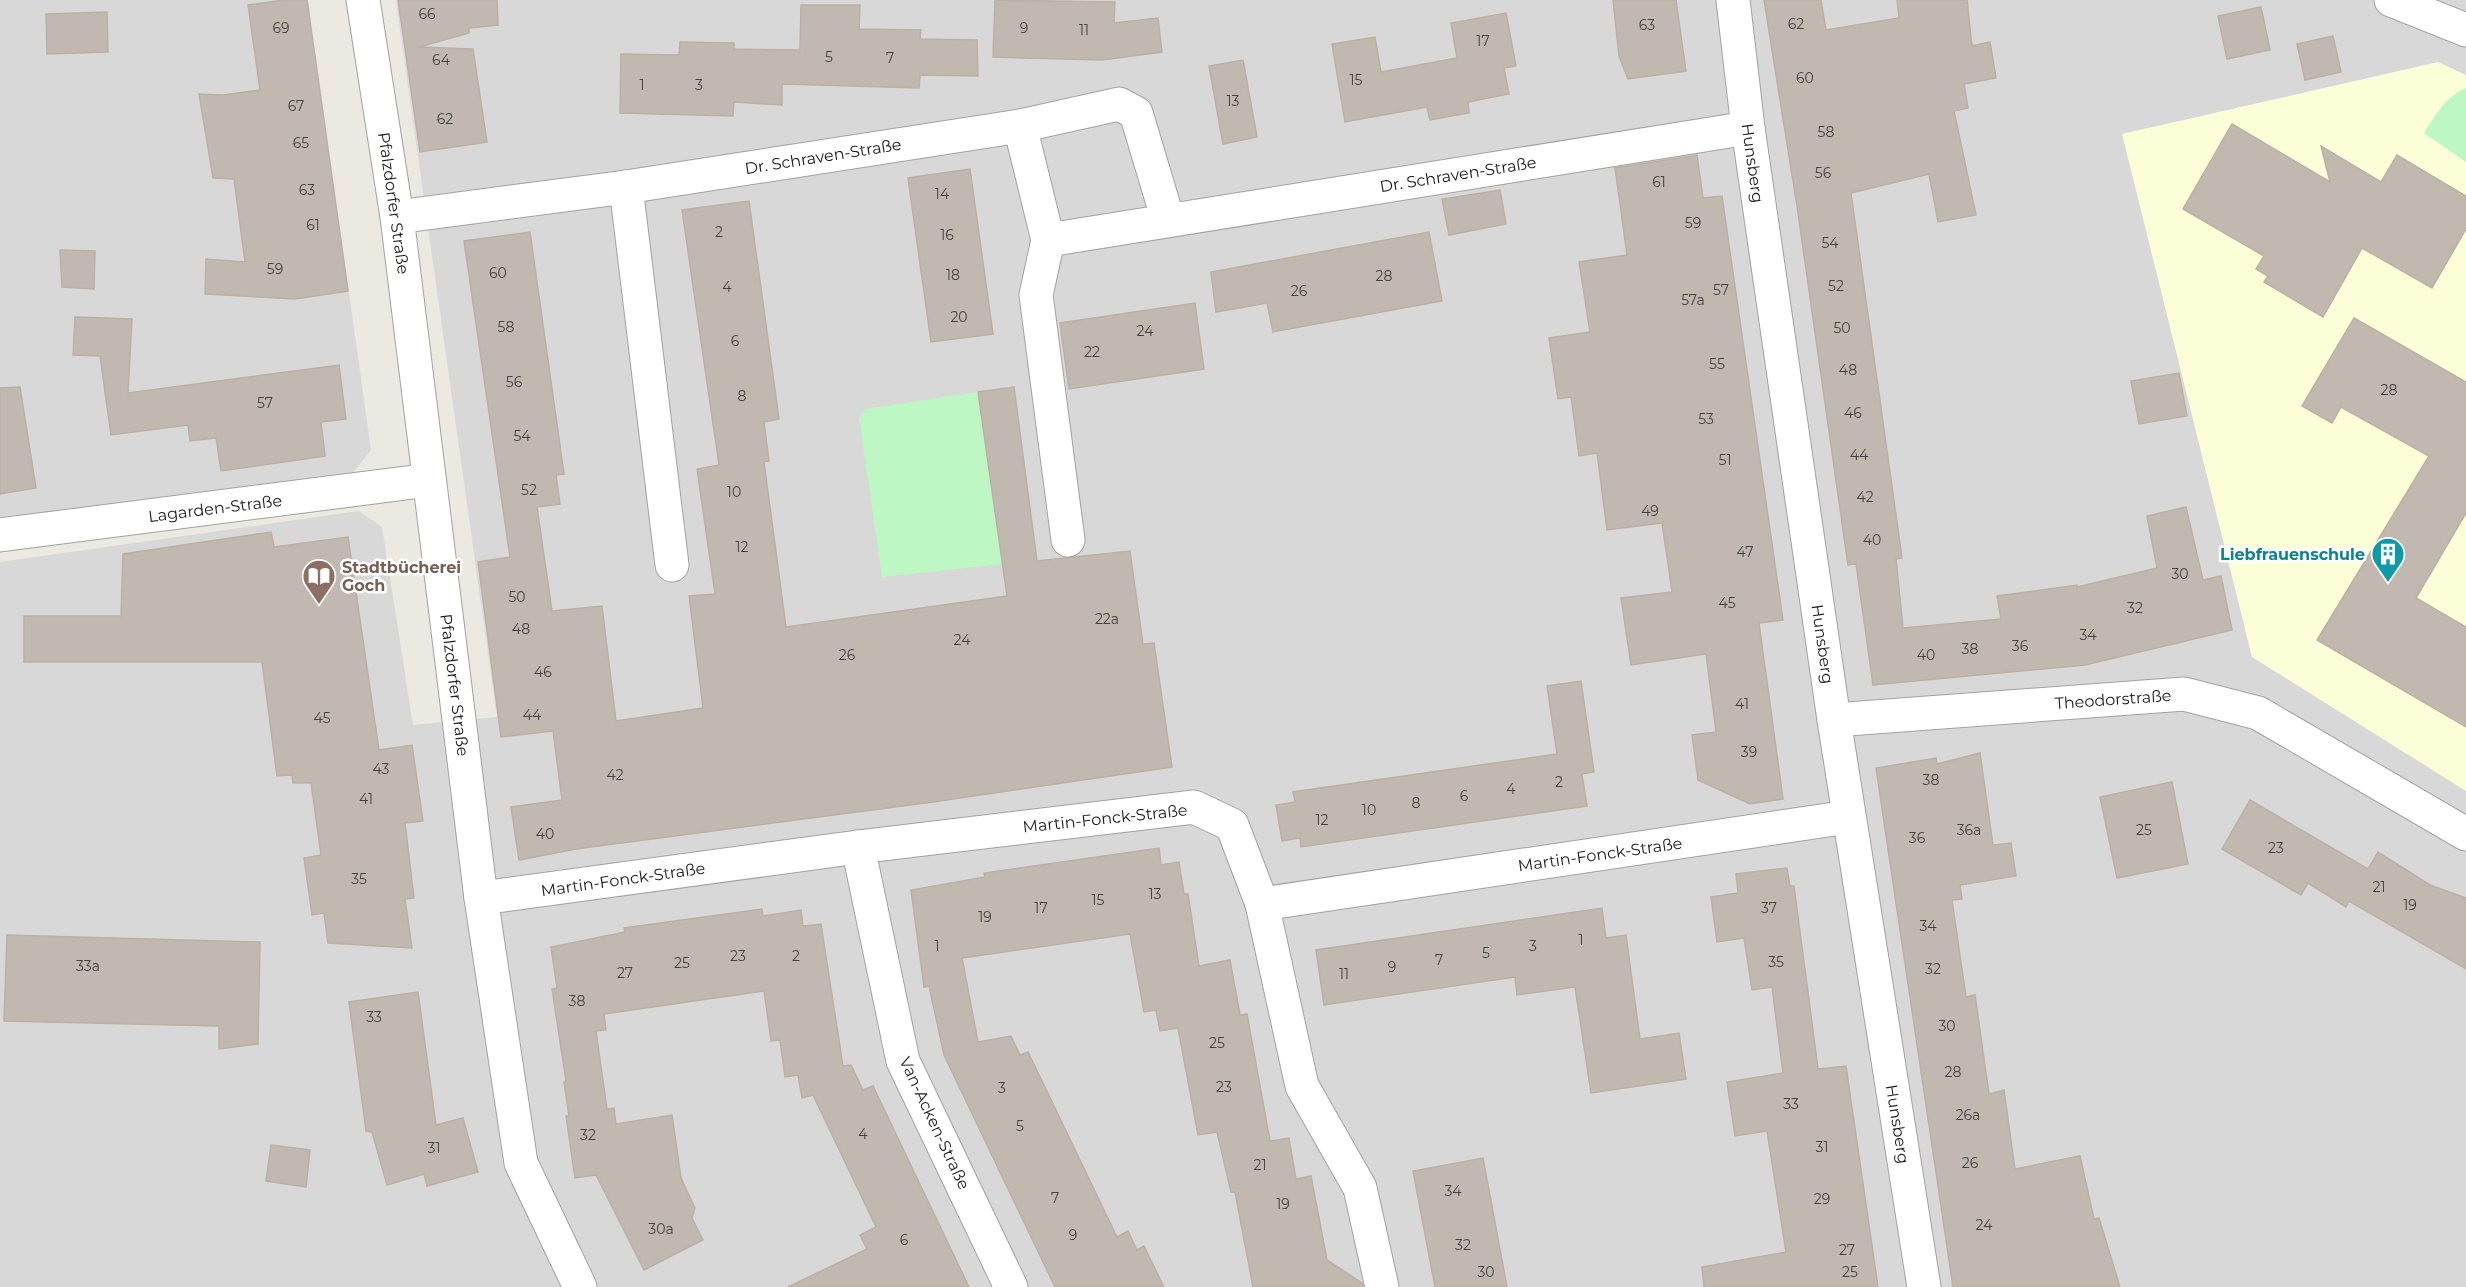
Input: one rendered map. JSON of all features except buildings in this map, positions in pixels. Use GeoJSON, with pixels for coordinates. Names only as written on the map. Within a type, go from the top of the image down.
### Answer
{"type":"FeatureCollection","features":[{"type":"Feature","properties":{"kind":"street","name":"Pfalzdorfer Straße"},"geometry":{"type":"LineString","coordinates":[[363,0],[397,217],[481,898],[521,1163],[580,1287]]}},
{"type":"Feature","properties":{"kind":"street","name":"Hunsberg"},"geometry":{"type":"LineString","coordinates":[[1733,0],[1748,128],[1848,817],[1924,1287]]}},
{"type":"Feature","properties":{"kind":"street"},"geometry":{"type":"LineString","coordinates":[[2391,0],[2466,30]]}},
{"type":"Feature","properties":{"kind":"street","name":"Dr. Schraven-Straße"},"geometry":{"type":"LineString","coordinates":[[397,217],[626,187],[1020,126],[1119,104],[1136,113],[1168,220]]}},
{"type":"Feature","properties":{"kind":"street"},"geometry":{"type":"LineString","coordinates":[[1020,126],[1048,240],[1036,295],[1068,540]]}},
{"type":"Feature","properties":{"kind":"street","name":"Dr. Schraven-Straße"},"geometry":{"type":"LineString","coordinates":[[1048,240],[1748,128]]}},
{"type":"Feature","properties":{"kind":"street"},"geometry":{"type":"LineString","coordinates":[[626,187],[672,565]]}},
{"type":"Feature","properties":{"kind":"street","name":"Lagarden-Straße"},"geometry":{"type":"LineString","coordinates":[[0,535],[429,480]]}},
{"type":"Feature","properties":{"kind":"street","name":"Theodorstraße"},"geometry":{"type":"LineString","coordinates":[[1834,720],[2184,694],[2258,713],[2466,834]]}},
{"type":"Feature","properties":{"kind":"street","name":"Martin-Fonck-Straße"},"geometry":{"type":"LineString","coordinates":[[481,898],[858,846],[1194,807],[1232,825],[1262,904],[1848,817]]}},
{"type":"Feature","properties":{"kind":"street","name":"Van-Acken-Straße"},"geometry":{"type":"LineString","coordinates":[[858,846],[903,1061],[1011,1287]]}},
{"type":"Feature","properties":{"kind":"street"},"geometry":{"type":"LineString","coordinates":[[1262,904],[1302,1086],[1360,1188],[1382,1287]]}},
{"type":"Feature","properties":{"kind":"shaded area"},"geometry":{"type":"Polygon","coordinates":[[[0,0],[308,0],[371,450],[353,473],[0,524],[0,0]]]}},
{"type":"Feature","properties":{"kind":"shaded area"},"geometry":{"type":"Polygon","coordinates":[[[396,0],[2466,0],[2466,1287],[0,1287],[0,562],[359,511],[382,527],[413,725],[497,717],[396,0]]]}},
{"type":"Feature","properties":{"kind":"shaded area"},"geometry":{"type":"Polygon","coordinates":[[[2438,62],[2466,75],[2466,791],[2252,657],[2122,134],[2438,62]]]}},
{"type":"Feature","properties":{"kind":"green space"},"geometry":{"type":"Polygon","coordinates":[[[2466,88],[2466,162],[2424,133],[2447,101],[2466,88]]]}},
{"type":"Feature","properties":{"kind":"green space"},"geometry":{"type":"Polygon","coordinates":[[[978,392],[1003,564],[882,577],[859,418],[865,409],[978,392]]]}},
{"type":"Feature","properties":{"kind":"place","name":"Liebfrauenschule"},"geometry":{"type":"Point","coordinates":[2388,583]}},
{"type":"Feature","properties":{"kind":"place","name":"Stadtbücherei Goch"},"geometry":{"type":"Point","coordinates":[319,605]}}]}
